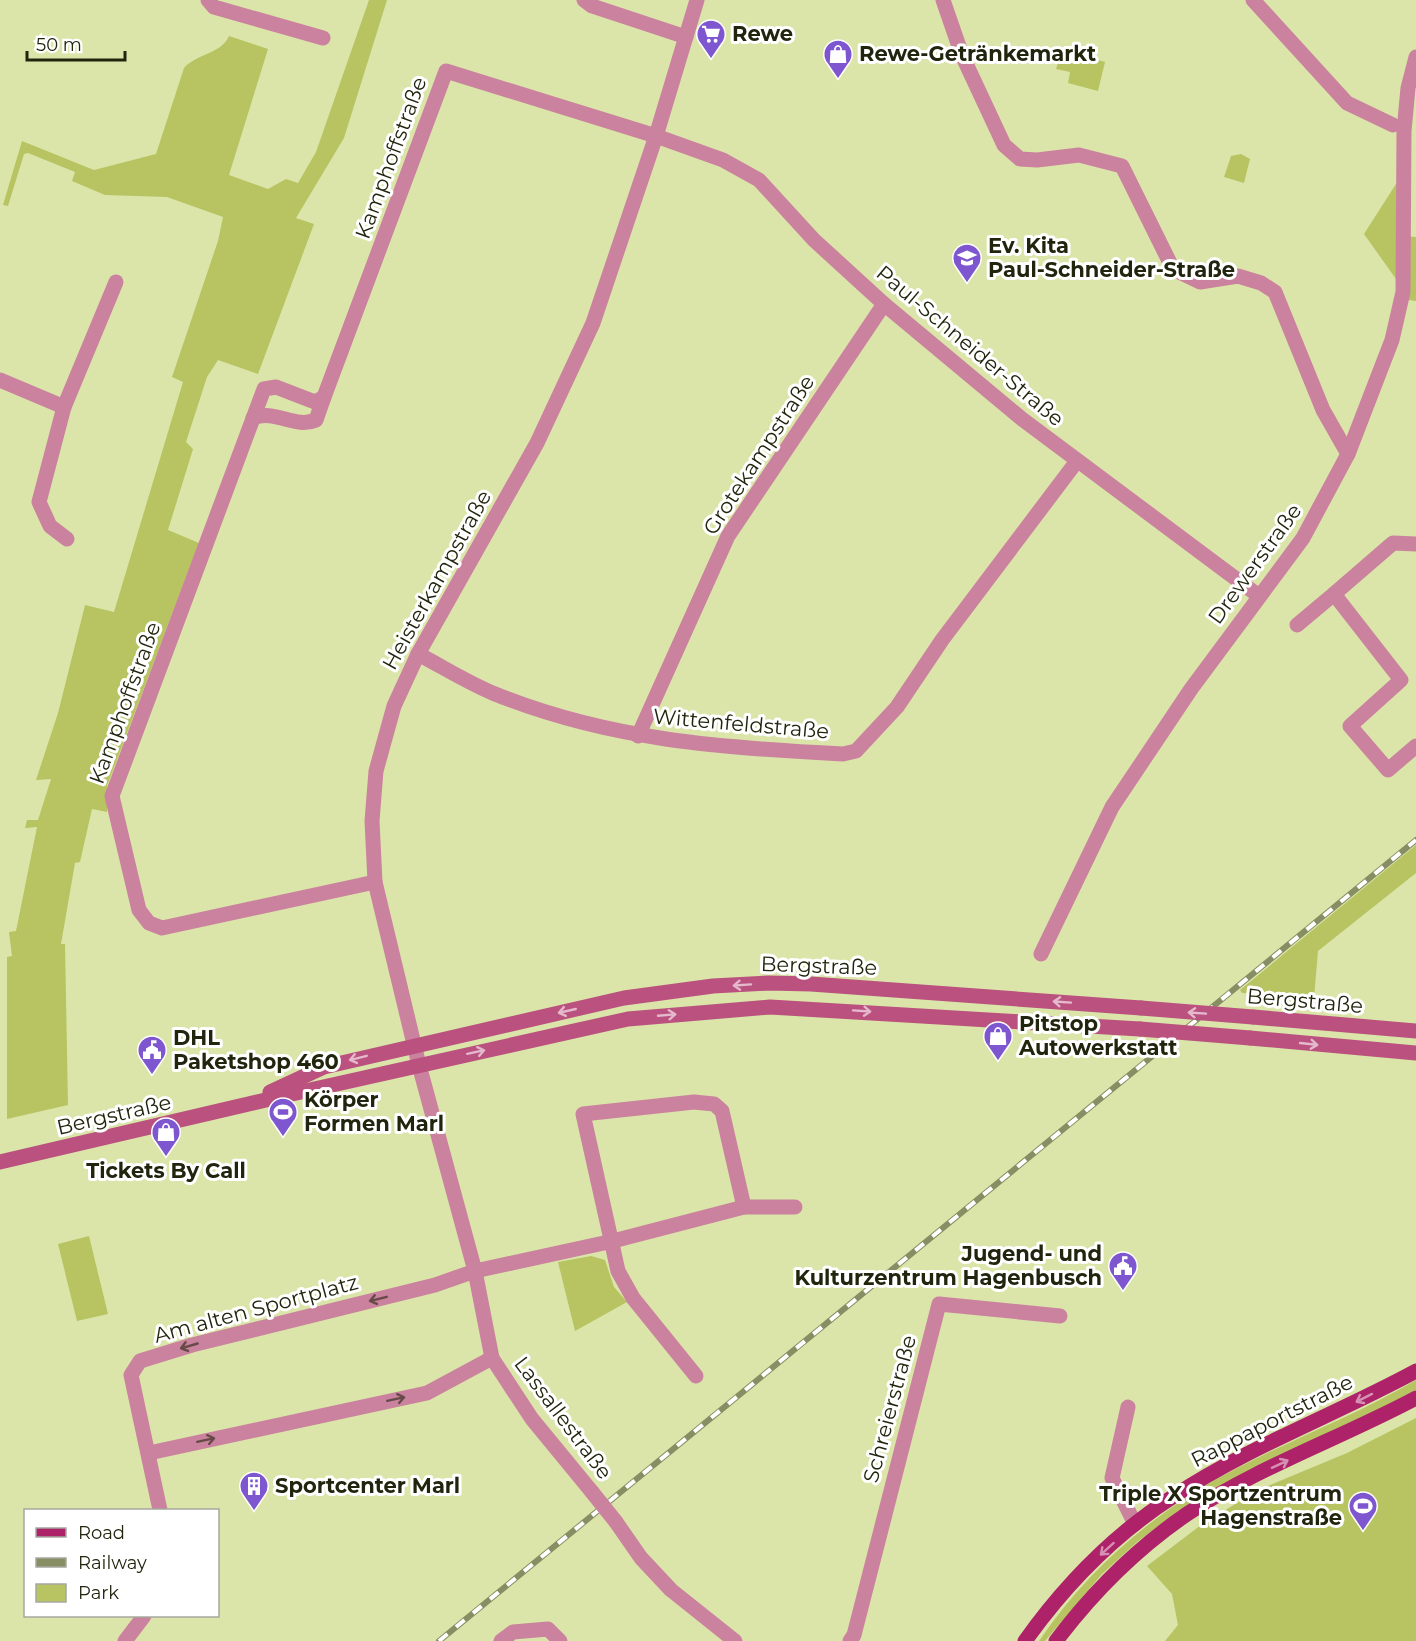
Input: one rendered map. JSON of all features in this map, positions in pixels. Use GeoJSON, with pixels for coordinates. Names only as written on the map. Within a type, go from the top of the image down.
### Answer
{"type":"FeatureCollection","features":[{"type":"Feature","properties":{"kind":"main road","name":"Bergstraße"},"geometry":{"type":"LineString","coordinates":[[237,1107],[324,1067],[415,1045],[624,998],[770,983],[1141,1008],[1416,1031]]}},
{"type":"Feature","properties":{"kind":"main road","name":"Bergstraße"},"geometry":{"type":"LineString","coordinates":[[0,1162],[628,1019],[770,1007],[1140,1029],[1416,1053]]}},
{"type":"Feature","properties":{"kind":"main road","name":"Rappaportstraße"},"geometry":{"type":"LineString","coordinates":[[1025,1641],[1061,1596],[1098,1557],[1135,1524],[1208,1475],[1416,1371]]}},
{"type":"Feature","properties":{"kind":"main road","name":"Rappaportstraße"},"geometry":{"type":"LineString","coordinates":[[1056,1641],[1079,1610],[1129,1558],[1188,1514],[1256,1476],[1416,1398]]}},
{"type":"Feature","properties":{"kind":"street"},"geometry":{"type":"LineString","coordinates":[[208,0],[214,7],[323,38]]}},
{"type":"Feature","properties":{"kind":"street"},"geometry":{"type":"LineString","coordinates":[[584,0],[592,6],[686,37]]}},
{"type":"Feature","properties":{"kind":"street","name":"Heisterkampstraße"},"geometry":{"type":"LineString","coordinates":[[419,1065],[375,882],[372,821],[376,771],[394,706],[418,654],[537,443],[593,323],[656,136],[697,0]]}},
{"type":"Feature","properties":{"kind":"street"},"geometry":{"type":"LineString","coordinates":[[943,0],[962,55],[1004,145],[1020,159],[1037,160],[1079,154],[1122,166],[1173,269],[1200,282],[1238,276],[1261,283],[1275,292],[1323,410],[1348,454]]}},
{"type":"Feature","properties":{"kind":"street"},"geometry":{"type":"LineString","coordinates":[[1253,0],[1347,103],[1393,125]]}},
{"type":"Feature","properties":{"kind":"street","name":"Drewerstraße"},"geometry":{"type":"LineString","coordinates":[[1041,954],[1112,807],[1191,689],[1304,538],[1348,454],[1408,303],[1404,131],[1408,88],[1416,57]]}},
{"type":"Feature","properties":{"kind":"street","name":"Kamphoffstraße"},"geometry":{"type":"LineString","coordinates":[[253,418],[269,414],[307,424],[316,420],[446,71],[656,136]]}},
{"type":"Feature","properties":{"kind":"street","name":"Paul-Schneider-Straße"},"geometry":{"type":"LineString","coordinates":[[656,136],[723,160],[759,180],[814,240],[884,303],[1077,461],[1259,596]]}},
{"type":"Feature","properties":{"kind":"street"},"geometry":{"type":"LineString","coordinates":[[67,539],[50,526],[39,502],[64,407],[116,282]]}},
{"type":"Feature","properties":{"kind":"street","name":"Grotekampstraße"},"geometry":{"type":"LineString","coordinates":[[638,736],[728,536],[884,303]]}},
{"type":"Feature","properties":{"kind":"street"},"geometry":{"type":"LineString","coordinates":[[0,380],[64,407]]}},
{"type":"Feature","properties":{"kind":"street","name":"Kamphoffstraße"},"geometry":{"type":"LineString","coordinates":[[324,397],[315,402],[276,387],[264,389],[112,796],[139,910],[149,923],[162,928],[375,882]]}},
{"type":"Feature","properties":{"kind":"street","name":"Wittenfeldstraße"},"geometry":{"type":"LineString","coordinates":[[418,654],[493,693],[573,721],[638,736],[740,749],[843,754],[856,751],[897,707],[942,640],[1077,461]]}},
{"type":"Feature","properties":{"kind":"street"},"geometry":{"type":"LineString","coordinates":[[1297,625],[1393,543],[1416,544]]}},
{"type":"Feature","properties":{"kind":"street"},"geometry":{"type":"LineString","coordinates":[[1334,594],[1401,680],[1350,726],[1388,770],[1416,746]]}},
{"type":"Feature","properties":{"kind":"street","name":"Lassallestraße"},"geometry":{"type":"LineString","coordinates":[[419,1065],[475,1272],[492,1358],[532,1419],[616,1522],[641,1558],[671,1590],[735,1641]]}},
{"type":"Feature","properties":{"kind":"street"},"geometry":{"type":"LineString","coordinates":[[696,1376],[633,1298],[618,1271],[613,1241],[582,1114],[694,1102],[714,1104],[722,1111],[744,1207]]}},
{"type":"Feature","properties":{"kind":"street","name":"Am alten Sportplatz"},"geometry":{"type":"LineString","coordinates":[[160,1509],[131,1375],[140,1361],[192,1345],[435,1285],[475,1272],[613,1241],[744,1207],[795,1207]]}},
{"type":"Feature","properties":{"kind":"street","name":"Schreierstraße"},"geometry":{"type":"LineString","coordinates":[[850,1641],[854,1635],[939,1304],[1060,1316]]}},
{"type":"Feature","properties":{"kind":"street"},"geometry":{"type":"LineString","coordinates":[[149,1453],[427,1393],[492,1358]]}},
{"type":"Feature","properties":{"kind":"street"},"geometry":{"type":"LineString","coordinates":[[1128,1407],[1112,1478],[1135,1524]]}},
{"type":"Feature","properties":{"kind":"street"},"geometry":{"type":"LineString","coordinates":[[125,1641],[143,1617]]}},
{"type":"Feature","properties":{"kind":"street"},"geometry":{"type":"LineString","coordinates":[[501,1641],[513,1632],[548,1629],[560,1641]]}},
{"type":"Feature","properties":{"kind":"green space"},"geometry":{"type":"Polygon","coordinates":[[[369,0],[387,0],[344,138],[296,218],[314,224],[258,374],[218,360],[207,377],[186,442],[193,449],[168,530],[199,543],[107,786],[107,812],[92,809],[80,862],[75,863],[61,944],[65,944],[68,1105],[7,1119],[7,957],[12,956],[9,932],[16,931],[37,827],[25,828],[27,820],[38,820],[51,779],[36,780],[58,713],[85,605],[114,612],[183,382],[172,377],[218,241],[223,217],[167,197],[105,195],[72,181],[75,172],[28,153],[24,154],[8,206],[3,205],[22,141],[94,170],[156,154],[184,68],[221,46],[229,36],[268,49],[229,175],[268,189],[286,179],[298,183],[316,152],[369,0]]]}},
{"type":"Feature","properties":{"kind":"green space"},"geometry":{"type":"Polygon","coordinates":[[[1062,50],[1105,62],[1098,91],[1068,83],[1070,72],[1056,69],[1062,50]]]}},
{"type":"Feature","properties":{"kind":"green space"},"geometry":{"type":"Polygon","coordinates":[[[1241,154],[1250,159],[1244,183],[1224,177],[1231,156],[1241,154]]]}},
{"type":"Feature","properties":{"kind":"green space"},"geometry":{"type":"Polygon","coordinates":[[[1403,173],[1403,236],[1416,237],[1416,301],[1401,299],[1401,286],[1364,234],[1403,173]]]}},
{"type":"Feature","properties":{"kind":"green space"},"geometry":{"type":"Polygon","coordinates":[[[1416,845],[1416,873],[1318,951],[1314,998],[1242,993],[1240,990],[1416,845]]]}},
{"type":"Feature","properties":{"kind":"green space"},"geometry":{"type":"Polygon","coordinates":[[[89,1236],[108,1314],[77,1321],[58,1244],[89,1236]]]}},
{"type":"Feature","properties":{"kind":"green space"},"geometry":{"type":"Polygon","coordinates":[[[591,1256],[605,1260],[614,1287],[627,1302],[575,1331],[558,1262],[591,1256]]]}},
{"type":"Feature","properties":{"kind":"green space"},"geometry":{"type":"Polygon","coordinates":[[[1416,1380],[1416,1390],[1178,1511],[1137,1542],[1102,1574],[1045,1641],[1039,1641],[1055,1618],[1111,1556],[1176,1504],[1226,1474],[1390,1395],[1416,1380]]]}},
{"type":"Feature","properties":{"kind":"green space"},"geometry":{"type":"Polygon","coordinates":[[[1416,1418],[1416,1641],[1165,1641],[1178,1625],[1172,1594],[1147,1566],[1201,1525],[1258,1490],[1347,1453],[1416,1418]]]}},
{"type":"Feature","properties":{"kind":"railway"},"geometry":{"type":"LineString","coordinates":[[439,1641],[1416,840]]}},
{"type":"Feature","properties":{"kind":"place","name":"Rewe"},"geometry":{"type":"Point","coordinates":[711,60]}},
{"type":"Feature","properties":{"kind":"place","name":"Rewe-Getränkemarkt"},"geometry":{"type":"Point","coordinates":[838,80]}},
{"type":"Feature","properties":{"kind":"place","name":"Ev. Kita Paul-Schneider-Straße"},"geometry":{"type":"Point","coordinates":[967,284]}},
{"type":"Feature","properties":{"kind":"place","name":"Pitstop Autowerkstatt"},"geometry":{"type":"Point","coordinates":[998,1062]}},
{"type":"Feature","properties":{"kind":"place","name":"DHL Paketshop 460"},"geometry":{"type":"Point","coordinates":[152,1076]}},
{"type":"Feature","properties":{"kind":"place","name":"Körper Formen Marl"},"geometry":{"type":"Point","coordinates":[283,1138]}},
{"type":"Feature","properties":{"kind":"place","name":"Tickets By Call"},"geometry":{"type":"Point","coordinates":[166,1158]}},
{"type":"Feature","properties":{"kind":"place","name":"Jugend- und Kulturzentrum Hagenbusch"},"geometry":{"type":"Point","coordinates":[1123,1292]}},
{"type":"Feature","properties":{"kind":"place","name":"Sportcenter Marl"},"geometry":{"type":"Point","coordinates":[254,1512]}},
{"type":"Feature","properties":{"kind":"place","name":"Triple X Sportzentrum Hagenstraße"},"geometry":{"type":"Point","coordinates":[1363,1532]}}]}
